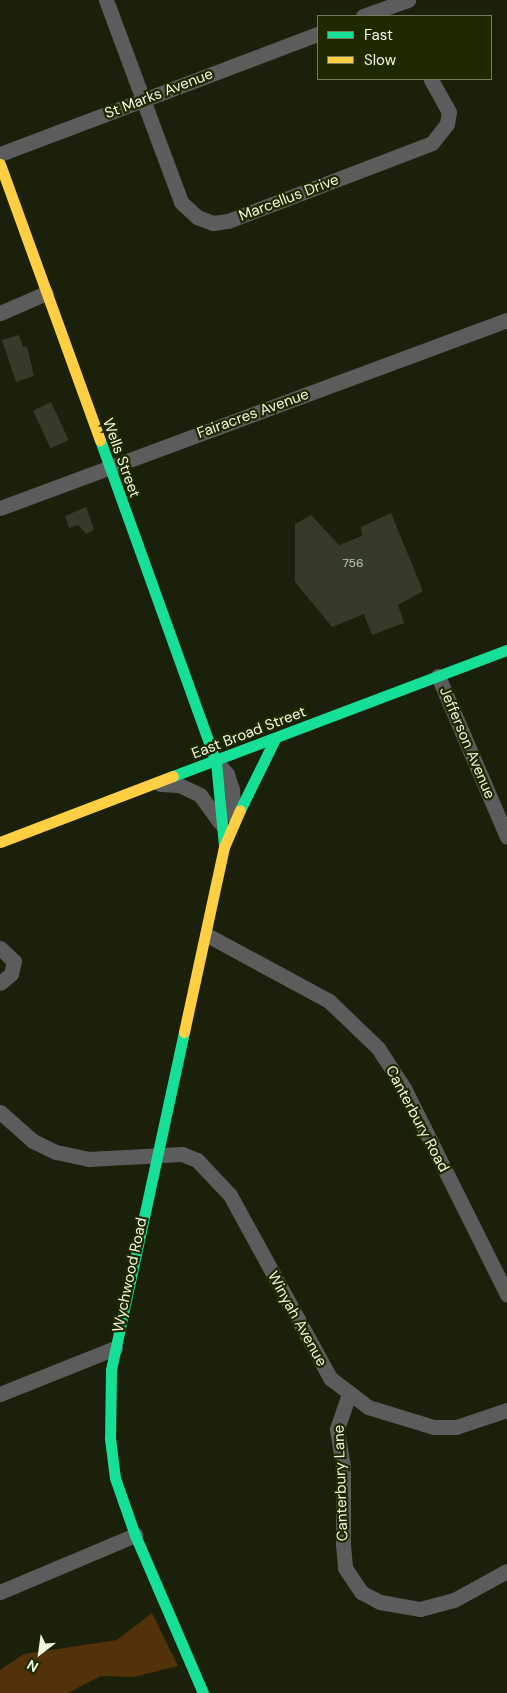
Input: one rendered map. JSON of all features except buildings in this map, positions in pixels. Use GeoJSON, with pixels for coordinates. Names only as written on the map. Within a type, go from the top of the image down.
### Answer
{"type":"FeatureCollection","features":[{"type":"Feature","properties":{"kind":"street","name":"Marcellus Drive"},"geometry":{"type":"LineString","coordinates":[[106,0],[181,202],[197,217],[213,223],[228,221],[432,144],[447,124],[448,112],[432,80]]}},
{"type":"Feature","properties":{"kind":"street"},"geometry":{"type":"LineString","coordinates":[[366,15],[408,0]]}},
{"type":"Feature","properties":{"kind":"street","name":"St Marks Avenue"},"geometry":{"type":"LineString","coordinates":[[0,154],[317,34]]}},
{"type":"Feature","properties":{"kind":"street","name":"Wells Street"},"geometry":{"type":"LineString","coordinates":[[0,164],[216,762]]}},
{"type":"Feature","properties":{"kind":"street"},"geometry":{"type":"LineString","coordinates":[[0,313],[46,293]]}},
{"type":"Feature","properties":{"kind":"street","name":"Fairacres Avenue"},"geometry":{"type":"LineString","coordinates":[[0,508],[507,320]]}},
{"type":"Feature","properties":{"kind":"street","name":"East Broad Street"},"geometry":{"type":"LineString","coordinates":[[0,842],[158,784],[507,650]]}},
{"type":"Feature","properties":{"kind":"street","name":"Jefferson Avenue"},"geometry":{"type":"LineString","coordinates":[[438,676],[507,837]]}},
{"type":"Feature","properties":{"kind":"street","name":"Wychwood Road"},"geometry":{"type":"LineString","coordinates":[[228,827],[256,771],[276,739]]}},
{"type":"Feature","properties":{"kind":"street","name":"Wychwood Road"},"geometry":{"type":"LineString","coordinates":[[202,1693],[198,1674],[135,1536],[115,1478],[111,1446],[109,1400],[115,1348],[207,935],[228,827],[232,789],[227,774],[216,762]]}},
{"type":"Feature","properties":{"kind":"street","name":"Wychwood Road"},"geometry":{"type":"LineString","coordinates":[[158,784],[179,785],[200,795],[228,827]]}},
{"type":"Feature","properties":{"kind":"street","name":"Canterbury Road"},"geometry":{"type":"LineString","coordinates":[[207,935],[329,1001],[378,1048],[404,1088],[507,1295]]}},
{"type":"Feature","properties":{"kind":"street"},"geometry":{"type":"LineString","coordinates":[[0,948],[14,961],[11,974],[0,984]]}},
{"type":"Feature","properties":{"kind":"street","name":"Winyah Avenue"},"geometry":{"type":"LineString","coordinates":[[0,1112],[5,1129],[32,1141],[88,1159],[182,1154],[197,1160],[216,1177],[230,1195],[314,1355],[330,1378],[349,1394],[392,1417],[434,1427],[456,1427],[507,1410]]}},
{"type":"Feature","properties":{"kind":"street"},"geometry":{"type":"LineString","coordinates":[[0,1394],[115,1348]]}},
{"type":"Feature","properties":{"kind":"street","name":"Canterbury Lane"},"geometry":{"type":"LineString","coordinates":[[349,1394],[337,1429],[343,1466],[343,1544],[345,1568],[362,1592],[380,1602],[420,1609],[454,1600],[507,1571]]}},
{"type":"Feature","properties":{"kind":"street"},"geometry":{"type":"LineString","coordinates":[[0,1592],[135,1536]]}},
{"type":"Feature","properties":{"kind":"shaded area"},"geometry":{"type":"Polygon","coordinates":[[[152,1613],[178,1666],[134,1677],[101,1676],[68,1693],[0,1693],[0,1670],[24,1654],[117,1640],[152,1613]]]}},
{"type":"Feature","properties":{"kind":"traffic: fast"},"geometry":{"type":"LineString","coordinates":[[100,440],[216,762],[224,845]]}},
{"type":"Feature","properties":{"kind":"traffic: fast"},"geometry":{"type":"LineString","coordinates":[[173,776],[507,650]]}},
{"type":"Feature","properties":{"kind":"traffic: fast"},"geometry":{"type":"LineString","coordinates":[[240,810],[275,739]]}},
{"type":"Feature","properties":{"kind":"traffic: fast"},"geometry":{"type":"LineString","coordinates":[[184,1032],[111,1370],[110,1438],[115,1478],[135,1535],[203,1693]]}},
{"type":"Feature","properties":{"kind":"traffic: slow"},"geometry":{"type":"LineString","coordinates":[[0,164],[100,440]]}},
{"type":"Feature","properties":{"kind":"traffic: slow"},"geometry":{"type":"LineString","coordinates":[[0,842],[173,776]]}},
{"type":"Feature","properties":{"kind":"traffic: slow"},"geometry":{"type":"LineString","coordinates":[[184,1032],[224,847],[240,810]]}}]}
